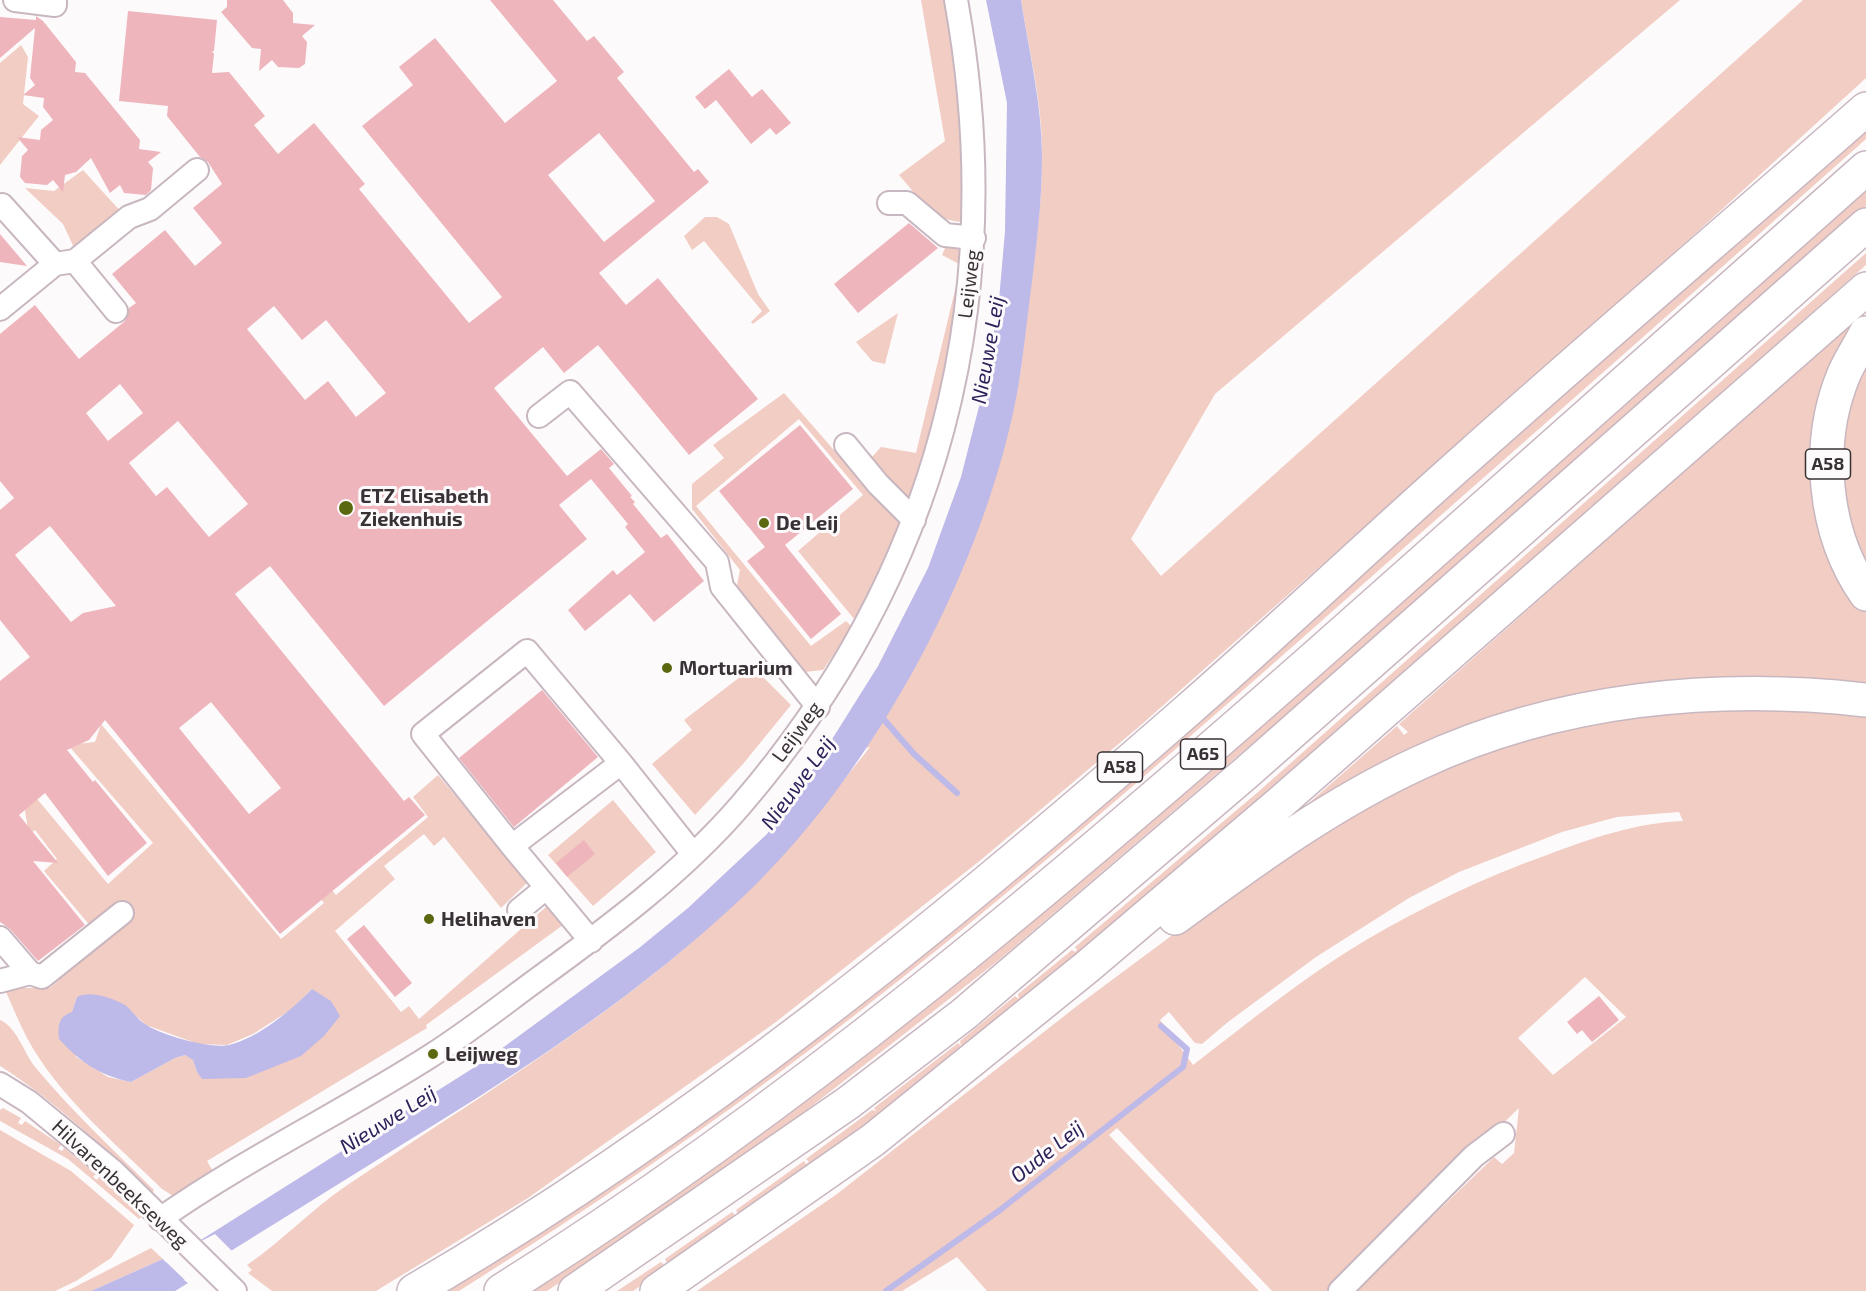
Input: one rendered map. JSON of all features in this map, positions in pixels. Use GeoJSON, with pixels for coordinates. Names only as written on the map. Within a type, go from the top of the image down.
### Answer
{"type":"FeatureCollection","features":[{"type":"Feature","properties":{"kind":"highway","name":"A58"},"geometry":{"type":"LineString","coordinates":[[414,1291],[486,1249],[598,1177],[792,1036],[906,948],[1189,709],[1460,464],[1866,109]]}},
{"type":"Feature","properties":{"kind":"highway","name":"A65"},"geometry":{"type":"LineString","coordinates":[[501,1291],[645,1196],[818,1072],[933,983],[1219,741],[1866,168]]}},
{"type":"Feature","properties":{"kind":"highway","name":"A65"},"geometry":{"type":"LineString","coordinates":[[575,1291],[848,1103],[964,1014],[1247,772],[1866,225]]}},
{"type":"Feature","properties":{"kind":"highway"},"geometry":{"type":"LineString","coordinates":[[657,1291],[873,1140],[1087,967],[1280,803],[1866,289]]}},
{"type":"Feature","properties":{"kind":"highway","name":"A58"},"geometry":{"type":"LineString","coordinates":[[1866,333],[1844,374],[1835,403],[1828,436],[1827,478],[1832,516],[1843,551],[1866,594]]}},
{"type":"Feature","properties":{"kind":"highway"},"geometry":{"type":"LineString","coordinates":[[1087,967],[1157,932],[1282,840],[1347,801],[1419,762],[1475,741],[1566,713],[1643,699],[1723,692],[1815,695],[1866,700]]}},
{"type":"Feature","properties":{"kind":"street"},"geometry":{"type":"LineString","coordinates":[[15,0],[54,5],[55,0]]}},
{"type":"Feature","properties":{"kind":"street","name":"Leijweg"},"geometry":{"type":"LineString","coordinates":[[166,1225],[434,1054],[591,941],[693,854],[738,808],[818,706],[880,599],[914,520],[945,426],[953,390],[970,289],[974,238],[974,137],[966,59],[956,0]]}},
{"type":"Feature","properties":{"kind":"street"},"geometry":{"type":"LineString","coordinates":[[0,309],[129,217],[150,209],[197,170]]}},
{"type":"Feature","properties":{"kind":"street"},"geometry":{"type":"LineString","coordinates":[[889,203],[908,202],[945,235],[974,238]]}},
{"type":"Feature","properties":{"kind":"street"},"geometry":{"type":"LineString","coordinates":[[2,205],[117,311]]}},
{"type":"Feature","properties":{"kind":"street"},"geometry":{"type":"LineString","coordinates":[[538,417],[570,392],[717,562],[722,588],[818,706]]}},
{"type":"Feature","properties":{"kind":"street"},"geometry":{"type":"LineString","coordinates":[[846,445],[878,484],[914,520]]}},
{"type":"Feature","properties":{"kind":"street"},"geometry":{"type":"LineString","coordinates":[[591,941],[423,734],[527,651],[621,763],[693,854]]}},
{"type":"Feature","properties":{"kind":"street"},"geometry":{"type":"LineString","coordinates":[[512,846],[621,763]]}},
{"type":"Feature","properties":{"kind":"street"},"geometry":{"type":"LineString","coordinates":[[519,910],[546,888]]}},
{"type":"Feature","properties":{"kind":"street"},"geometry":{"type":"LineString","coordinates":[[0,938],[30,973],[42,977],[122,913]]}},
{"type":"Feature","properties":{"kind":"street"},"geometry":{"type":"LineString","coordinates":[[0,981],[30,973]]}},
{"type":"Feature","properties":{"kind":"street","name":"Hilvarenbeekseweg"},"geometry":{"type":"LineString","coordinates":[[0,1084],[29,1102],[80,1143],[230,1286]]}},
{"type":"Feature","properties":{"kind":"street"},"geometry":{"type":"LineString","coordinates":[[1340,1291],[1474,1156],[1503,1134]]}},
{"type":"Feature","properties":{"kind":"shaded area"},"geometry":{"type":"Polygon","coordinates":[[[921,0],[948,0],[964,106],[966,213],[959,222],[935,217],[899,175],[945,141],[921,0]]]}},
{"type":"Feature","properties":{"kind":"shaded area"},"geometry":{"type":"Polygon","coordinates":[[[986,0],[1021,0],[1040,117],[1042,174],[1040,209],[1018,388],[1002,455],[980,524],[952,593],[919,661],[881,726],[839,788],[794,844],[746,894],[668,963],[585,1026],[499,1084],[184,1280],[188,1283],[175,1291],[91,1291],[163,1259],[166,1262],[486,1060],[639,948],[688,908],[767,834],[814,768],[878,666],[928,568],[961,477],[987,375],[999,300],[1005,231],[1007,103],[986,0]]]}},
{"type":"Feature","properties":{"kind":"shaded area"},"geometry":{"type":"Polygon","coordinates":[[[1021,0],[1680,0],[1215,394],[1131,539],[1161,576],[1803,0],[1866,0],[1866,78],[1695,234],[1141,725],[982,859],[776,1022],[528,1198],[376,1291],[272,1291],[248,1273],[252,1270],[247,1265],[346,1186],[536,1060],[674,958],[758,880],[816,815],[870,747],[866,748],[916,664],[958,576],[992,485],[1017,391],[1038,229],[1042,157],[1038,98],[1021,0]]]}},
{"type":"Feature","properties":{"kind":"shaded area"},"geometry":{"type":"Polygon","coordinates":[[[21,45],[28,57],[23,104],[39,116],[0,165],[0,63],[21,45]]]}},
{"type":"Feature","properties":{"kind":"shaded area"},"geometry":{"type":"Polygon","coordinates":[[[1866,127],[1866,139],[1198,730],[904,977],[738,1103],[646,1168],[459,1291],[441,1291],[1319,613],[1866,127]]]}},
{"type":"Feature","properties":{"kind":"shaded area"},"geometry":{"type":"Polygon","coordinates":[[[83,170],[123,214],[77,254],[63,224],[25,188],[54,191],[83,170]]]}},
{"type":"Feature","properties":{"kind":"shaded area"},"geometry":{"type":"Polygon","coordinates":[[[1866,187],[1866,206],[1460,566],[999,960],[776,1134],[547,1291],[526,1291],[616,1232],[1866,187]]]}},
{"type":"Feature","properties":{"kind":"shaded area"},"geometry":{"type":"Polygon","coordinates":[[[705,217],[717,217],[729,224],[758,294],[770,311],[753,324],[751,322],[762,311],[704,241],[692,250],[684,236],[705,217]]]}},
{"type":"Feature","properties":{"kind":"shaded area"},"geometry":{"type":"Polygon","coordinates":[[[955,243],[965,250],[949,383],[912,500],[894,488],[872,457],[881,447],[916,453],[961,265],[942,255],[946,246],[955,243]]]}},
{"type":"Feature","properties":{"kind":"shaded area"},"geometry":{"type":"Polygon","coordinates":[[[1866,253],[1866,265],[1314,754],[1126,915],[934,1072],[735,1221],[633,1291],[617,1291],[661,1262],[665,1266],[667,1263],[665,1259],[732,1212],[736,1216],[738,1214],[736,1210],[804,1161],[806,1164],[809,1162],[806,1159],[872,1110],[876,1111],[874,1108],[958,1043],[961,1046],[960,1041],[1015,996],[1019,999],[1018,994],[1072,950],[1075,952],[1077,950],[1075,947],[1258,792],[1866,253]]]}},
{"type":"Feature","properties":{"kind":"shaded area"},"geometry":{"type":"Polygon","coordinates":[[[1866,310],[1835,371],[1853,593],[1866,612],[1866,694],[1634,694],[1278,830],[1397,726],[1404,735],[1408,732],[1399,724],[1866,310]]]}},
{"type":"Feature","properties":{"kind":"shaded area"},"geometry":{"type":"Polygon","coordinates":[[[898,313],[885,364],[872,361],[856,342],[898,313]]]}},
{"type":"Feature","properties":{"kind":"shaded area"},"geometry":{"type":"Polygon","coordinates":[[[1866,356],[1866,574],[1839,486],[1849,394],[1866,356]]]}},
{"type":"Feature","properties":{"kind":"shaded area"},"geometry":{"type":"Polygon","coordinates":[[[784,393],[875,497],[903,521],[855,620],[798,551],[863,495],[799,419],[696,506],[811,646],[846,621],[852,627],[823,670],[805,672],[736,590],[740,570],[692,509],[692,484],[724,458],[713,445],[784,393]]]}},
{"type":"Feature","properties":{"kind":"shaded area"},"geometry":{"type":"Polygon","coordinates":[[[753,667],[791,705],[743,764],[695,815],[652,764],[692,730],[684,720],[753,667]]]}},
{"type":"Feature","properties":{"kind":"shaded area"},"geometry":{"type":"Polygon","coordinates":[[[1701,708],[1825,711],[1866,716],[1866,1291],[1355,1291],[1494,1157],[1502,1164],[1514,1153],[1519,1108],[1328,1291],[1272,1291],[1117,1128],[1109,1135],[1259,1291],[987,1291],[957,1257],[902,1291],[697,1291],[837,1194],[1077,1006],[1198,916],[1375,800],[1468,759],[1577,726],[1701,708]],[[1679,812],[1617,817],[1562,832],[1459,872],[1409,898],[1316,957],[1202,1044],[1195,1043],[1169,1012],[1160,1020],[1193,1065],[1321,969],[1410,915],[1501,873],[1580,843],[1631,828],[1683,821],[1679,812]],[[1585,977],[1518,1038],[1553,1075],[1626,1017],[1585,977]]]}},
{"type":"Feature","properties":{"kind":"shaded area"},"geometry":{"type":"Polygon","coordinates":[[[101,724],[281,939],[324,903],[287,857],[298,848],[336,895],[428,817],[413,797],[438,775],[528,882],[501,908],[444,837],[434,846],[424,834],[384,866],[395,879],[335,931],[401,1012],[409,1006],[419,1019],[547,906],[563,925],[426,1025],[427,1028],[207,1161],[214,1173],[175,1197],[162,1189],[71,1100],[40,1060],[6,992],[21,988],[50,988],[103,941],[44,871],[57,859],[35,830],[29,835],[24,805],[13,770],[108,884],[153,843],[68,745],[95,742],[101,724]],[[312,989],[292,1009],[253,1034],[227,1045],[198,1044],[146,1025],[125,1006],[102,996],[77,997],[72,1012],[76,1057],[108,1077],[131,1082],[185,1055],[193,1060],[197,1072],[246,1078],[312,989]]]}},
{"type":"Feature","properties":{"kind":"shaded area"},"geometry":{"type":"Polygon","coordinates":[[[613,800],[656,852],[593,906],[548,855],[613,800]]]}},
{"type":"Feature","properties":{"kind":"shaded area"},"geometry":{"type":"Polygon","coordinates":[[[312,989],[331,1001],[340,1016],[324,1036],[301,1056],[246,1078],[202,1079],[193,1060],[185,1055],[131,1082],[109,1076],[91,1067],[59,1039],[61,1019],[72,1012],[77,997],[88,994],[108,998],[125,1005],[142,1022],[162,1032],[198,1043],[229,1045],[263,1030],[312,989]]]}},
{"type":"Feature","properties":{"kind":"shaded area"},"geometry":{"type":"Polygon","coordinates":[[[0,1020],[11,1028],[35,1067],[63,1099],[154,1190],[151,1195],[60,1110],[0,1066],[0,1020]]]}},
{"type":"Feature","properties":{"kind":"shaded area"},"geometry":{"type":"Polygon","coordinates":[[[3,1108],[21,1118],[18,1123],[22,1125],[25,1121],[61,1145],[58,1149],[62,1151],[64,1148],[96,1174],[93,1177],[97,1180],[99,1177],[142,1216],[139,1219],[68,1159],[0,1121],[0,1110],[3,1108]]]}},
{"type":"Feature","properties":{"kind":"shaded area"},"geometry":{"type":"Polygon","coordinates":[[[0,1130],[71,1171],[134,1225],[111,1258],[76,1281],[55,1291],[0,1291],[0,1130]]]}},
{"type":"Feature","properties":{"kind":"shaded area"},"geometry":{"type":"Polygon","coordinates":[[[151,1248],[163,1259],[91,1291],[67,1291],[151,1248]]]}},
{"type":"Feature","properties":{"kind":"pier"},"geometry":{"type":"Polygon","coordinates":[[[215,1234],[234,1253],[187,1282],[164,1260],[215,1234]]]}},
{"type":"Feature","properties":{"kind":"building"},"geometry":{"type":"Polygon","coordinates":[[[227,0],[283,0],[293,13],[293,23],[315,25],[302,36],[307,42],[305,64],[299,68],[278,67],[272,60],[259,71],[261,49],[252,48],[221,12],[227,7],[227,0]]]}},
{"type":"Feature","properties":{"kind":"building","name":"ETZ Elisabeth Ziekenhuis"},"geometry":{"type":"Polygon","coordinates":[[[490,0],[553,0],[587,41],[594,36],[624,72],[617,78],[694,172],[698,169],[709,182],[599,273],[626,305],[658,278],[758,399],[689,455],[598,345],[564,373],[543,347],[494,388],[567,476],[601,449],[614,464],[609,468],[632,496],[630,497],[635,502],[633,504],[661,538],[667,534],[704,581],[654,622],[630,594],[585,631],[568,610],[613,570],[617,575],[645,552],[625,527],[628,524],[591,479],[559,505],[587,539],[384,706],[270,566],[235,594],[404,801],[409,797],[425,815],[280,934],[105,720],[89,740],[67,750],[147,843],[108,876],[45,793],[19,815],[58,863],[33,861],[85,925],[38,961],[10,929],[0,922],[0,681],[30,657],[0,620],[0,510],[14,498],[0,481],[0,334],[35,305],[79,359],[125,321],[129,308],[136,303],[112,274],[165,230],[195,266],[222,243],[193,208],[222,184],[208,162],[200,157],[167,116],[168,106],[119,101],[128,11],[217,20],[214,51],[212,51],[214,54],[212,73],[229,72],[265,116],[254,125],[278,154],[314,123],[365,184],[359,189],[469,323],[502,297],[362,126],[413,85],[399,67],[435,38],[505,123],[557,81],[490,0]],[[599,133],[548,175],[604,242],[655,201],[599,133]],[[274,306],[247,329],[305,400],[328,381],[356,417],[386,393],[326,320],[302,340],[274,306]],[[120,384],[86,413],[108,441],[143,413],[120,384]],[[178,421],[129,463],[156,496],[167,487],[209,537],[248,504],[178,421]],[[50,526],[15,555],[71,622],[83,613],[116,606],[50,526]],[[211,702],[179,728],[249,814],[281,788],[211,702]]]}},
{"type":"Feature","properties":{"kind":"building"},"geometry":{"type":"Polygon","coordinates":[[[36,16],[43,21],[76,62],[75,72],[85,73],[140,140],[139,149],[161,152],[148,162],[153,168],[151,190],[146,195],[124,193],[120,185],[110,193],[91,158],[76,172],[65,175],[63,192],[53,180],[47,185],[25,183],[20,177],[22,156],[28,150],[17,137],[40,140],[41,130],[53,120],[43,107],[44,98],[23,95],[35,85],[30,78],[35,28],[0,58],[0,17],[36,20],[36,16]]]}},
{"type":"Feature","properties":{"kind":"building"},"geometry":{"type":"Polygon","coordinates":[[[729,69],[752,97],[762,89],[791,123],[776,135],[770,128],[751,144],[716,100],[705,109],[695,97],[729,69]]]}},
{"type":"Feature","properties":{"kind":"building"},"geometry":{"type":"Polygon","coordinates":[[[909,223],[938,248],[858,313],[834,284],[909,223]]]}},
{"type":"Feature","properties":{"kind":"building"},"geometry":{"type":"Polygon","coordinates":[[[0,234],[27,266],[0,262],[0,234]]]}},
{"type":"Feature","properties":{"kind":"building","name":"De Leij"},"geometry":{"type":"Polygon","coordinates":[[[800,425],[853,489],[785,545],[841,614],[811,639],[747,561],[765,547],[719,491],[800,425]]]}},
{"type":"Feature","properties":{"kind":"building"},"geometry":{"type":"Polygon","coordinates":[[[542,690],[598,757],[514,827],[459,758],[542,690]]]}},
{"type":"Feature","properties":{"kind":"building"},"geometry":{"type":"Polygon","coordinates":[[[584,840],[595,854],[567,877],[556,863],[584,840]]]}},
{"type":"Feature","properties":{"kind":"building"},"geometry":{"type":"Polygon","coordinates":[[[364,925],[412,983],[395,997],[347,939],[364,925]]]}},
{"type":"Feature","properties":{"kind":"building"},"geometry":{"type":"Polygon","coordinates":[[[1599,996],[1619,1020],[1592,1042],[1582,1030],[1577,1034],[1567,1022],[1599,996]]]}},
{"type":"Feature","properties":{"kind":"waterway","name":"Oude Leij"},"geometry":{"type":"LineString","coordinates":[[880,715],[914,754],[957,793]]}},
{"type":"Feature","properties":{"kind":"waterway","name":"Oude Leij"},"geometry":{"type":"LineString","coordinates":[[886,1291],[1000,1210],[1183,1067],[1187,1049],[1161,1026]]}},
{"type":"Feature","properties":{"kind":"place","name":"ETZ Elisabeth Ziekenhuis"},"geometry":{"type":"Point","coordinates":[346,508]}},
{"type":"Feature","properties":{"kind":"place","name":"De Leij"},"geometry":{"type":"Point","coordinates":[764,523]}},
{"type":"Feature","properties":{"kind":"place","name":"Mortuarium"},"geometry":{"type":"Point","coordinates":[667,668]}},
{"type":"Feature","properties":{"kind":"place","name":"Helihaven"},"geometry":{"type":"Point","coordinates":[429,919]}},
{"type":"Feature","properties":{"kind":"place","name":"Leijweg"},"geometry":{"type":"Point","coordinates":[433,1054]}},
{"type":"Feature","properties":{"kind":"water label","name":"Nieuwe Leij"},"geometry":{"type":"Point","coordinates":[988,350]}},
{"type":"Feature","properties":{"kind":"water label","name":"Nieuwe Leij"},"geometry":{"type":"Point","coordinates":[798,783]}},
{"type":"Feature","properties":{"kind":"water label","name":"Nieuwe Leij"},"geometry":{"type":"Point","coordinates":[388,1120]}}]}
